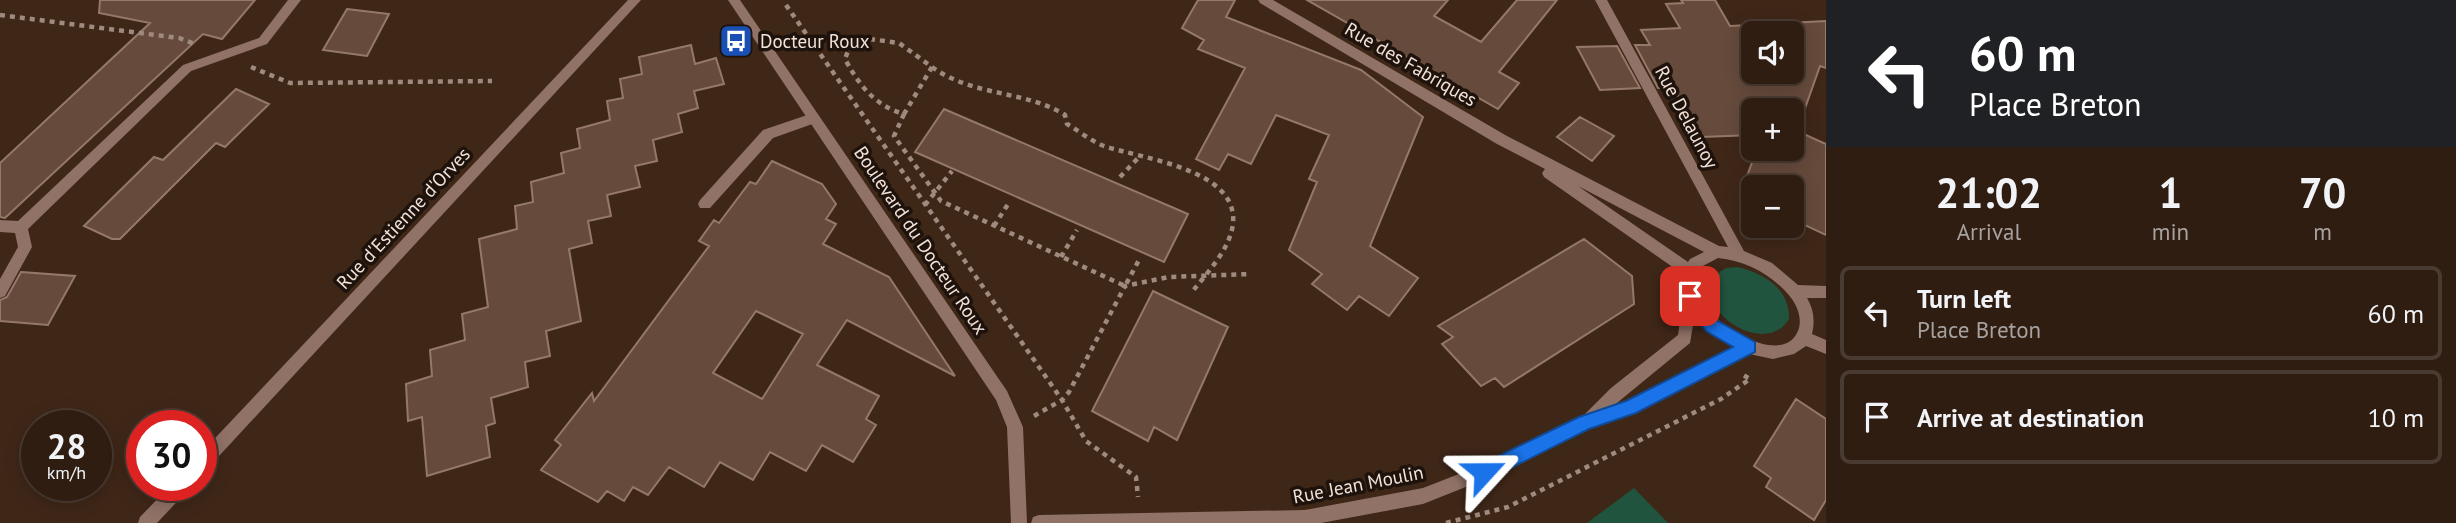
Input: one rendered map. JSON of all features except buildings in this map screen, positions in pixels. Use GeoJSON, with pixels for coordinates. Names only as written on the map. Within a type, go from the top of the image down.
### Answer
{"type":"FeatureCollection","features":[{"type":"Feature","properties":{"kind":"street"},"geometry":{"type":"LineString","coordinates":[[0,226],[21,227],[187,68],[263,41],[295,0]]}},
{"type":"Feature","properties":{"kind":"street","name":"Rue d'Estienne d'Orves"},"geometry":{"type":"LineString","coordinates":[[217,447],[635,0]]}},
{"type":"Feature","properties":{"kind":"street","name":"Boulevard du Docteur Roux"},"geometry":{"type":"LineString","coordinates":[[734,0],[1002,396],[1015,427],[1019,523]]}},
{"type":"Feature","properties":{"kind":"street","name":"Rue des Fabriques"},"geometry":{"type":"LineString","coordinates":[[1264,0],[1502,140],[1717,252]]}},
{"type":"Feature","properties":{"kind":"street","name":"Rue Delaunoy"},"geometry":{"type":"LineString","coordinates":[[1601,0],[1738,253]]}},
{"type":"Feature","properties":{"kind":"street"},"geometry":{"type":"LineString","coordinates":[[705,204],[768,134],[813,118]]}},
{"type":"Feature","properties":{"kind":"street","name":"Rue des Fabriques"},"geometry":{"type":"LineString","coordinates":[[1502,140],[1690,271]]}},
{"type":"Feature","properties":{"kind":"street"},"geometry":{"type":"LineString","coordinates":[[0,292],[25,247],[21,227]]}},
{"type":"Feature","properties":{"kind":"street"},"geometry":{"type":"LineString","coordinates":[[1717,252],[1738,253],[1772,266],[1799,291],[1808,308],[1809,325],[1804,338],[1781,350],[1749,347],[1712,326],[1690,296],[1690,271],[1705,256],[1717,252]]}},
{"type":"Feature","properties":{"kind":"street"},"geometry":{"type":"LineString","coordinates":[[1799,291],[1826,292]]}},
{"type":"Feature","properties":{"kind":"street","name":"Rue Jean Moulin"},"geometry":{"type":"LineString","coordinates":[[1585,423],[1616,393],[1685,338],[1690,296]]}},
{"type":"Feature","properties":{"kind":"street"},"geometry":{"type":"LineString","coordinates":[[1804,338],[1826,347]]}},
{"type":"Feature","properties":{"kind":"street","name":"Rue Jean Moulin"},"geometry":{"type":"LineString","coordinates":[[1039,523],[1305,518],[1423,496],[1505,464],[1585,423],[1630,408],[1749,347]]}},
{"type":"Feature","properties":{"kind":"street"},"geometry":{"type":"LineString","coordinates":[[146,523],[167,501]]}},
{"type":"Feature","properties":{"kind":"path"},"geometry":{"type":"LineString","coordinates":[[786,5],[1062,400],[1086,441],[1136,477],[1141,521]]}},
{"type":"Feature","properties":{"kind":"path"},"geometry":{"type":"LineString","coordinates":[[904,114],[892,112],[870,96],[854,78],[845,59],[851,43],[870,38],[891,40],[915,50],[957,82],[1052,107],[1065,115],[1067,124],[1102,145],[1141,155],[1210,179],[1227,191],[1234,204],[1232,236],[1220,259],[1192,292]]}},
{"type":"Feature","properties":{"kind":"path"},"geometry":{"type":"LineString","coordinates":[[933,66],[894,136],[941,201],[1125,286],[1139,280],[1251,274]]}},
{"type":"Feature","properties":{"kind":"path"},"geometry":{"type":"LineString","coordinates":[[1120,177],[1141,155]]}},
{"type":"Feature","properties":{"kind":"path"},"geometry":{"type":"LineString","coordinates":[[925,205],[952,171]]}},
{"type":"Feature","properties":{"kind":"path"},"geometry":{"type":"LineString","coordinates":[[994,226],[1010,201]]}},
{"type":"Feature","properties":{"kind":"path"},"geometry":{"type":"LineString","coordinates":[[1061,257],[1077,230]]}},
{"type":"Feature","properties":{"kind":"path"},"geometry":{"type":"LineString","coordinates":[[1015,427],[1062,400],[1069,392],[1139,260]]}},
{"type":"Feature","properties":{"kind":"path"},"geometry":{"type":"LineString","coordinates":[[1446,523],[1508,507],[1721,399],[1750,379],[1720,362]]}},
{"type":"Feature","properties":{"kind":"green space"},"geometry":{"type":"Polygon","coordinates":[[[1737,267],[1766,278],[1780,291],[1788,308],[1789,319],[1779,329],[1766,334],[1752,333],[1737,327],[1715,306],[1710,292],[1710,278],[1726,268],[1737,267]]]}},
{"type":"Feature","properties":{"kind":"green space"},"geometry":{"type":"Polygon","coordinates":[[[1634,488],[1668,523],[1587,523],[1634,488]]]}},
{"type":"Feature","properties":{"kind":"place","name":"Docteur Roux"},"geometry":{"type":"Point","coordinates":[736,41]}},
{"type":"Feature","properties":{"kind":"route"},"geometry":{"type":"LineString","coordinates":[[1484,472],[1585,423],[1630,408],[1749,347],[1712,326],[1698,311],[1690,296]]}}]}
